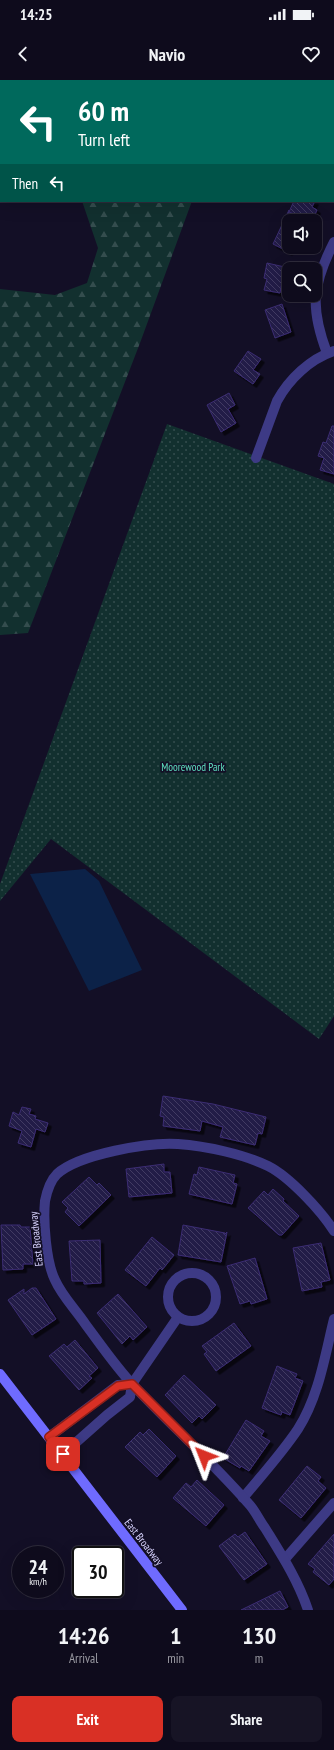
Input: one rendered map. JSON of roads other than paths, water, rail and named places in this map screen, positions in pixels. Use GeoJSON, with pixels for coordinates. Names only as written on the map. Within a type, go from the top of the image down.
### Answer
{"type":"FeatureCollection","features":[{"type":"Feature","properties":{"kind":"main road","name":"East Broadway"},"geometry":{"type":"LineString","coordinates":[[0,1374],[63,1454],[94,1498],[182,1610]]}},
{"type":"Feature","properties":{"kind":"street"},"geometry":{"type":"LineString","coordinates":[[256,458],[281,393],[292,379],[304,368],[330,352],[321,335],[316,313],[316,291],[320,271],[334,242]]}},
{"type":"Feature","properties":{"kind":"street","name":"East Broadway"},"geometry":{"type":"LineString","coordinates":[[308,1610],[285,1559],[249,1504],[132,1384],[64,1296],[52,1273],[44,1216],[49,1186],[56,1175],[68,1166],[83,1160],[115,1152],[161,1144],[191,1145],[254,1160],[278,1172],[319,1211],[334,1231]]}},
{"type":"Feature","properties":{"kind":"street"},"geometry":{"type":"LineString","coordinates":[[187,1273],[195,1273],[207,1278],[214,1286],[216,1292],[216,1305],[212,1312],[203,1319],[195,1322],[178,1317],[170,1307],[168,1297],[170,1287],[175,1280],[187,1273]]}},
{"type":"Feature","properties":{"kind":"street"},"geometry":{"type":"LineString","coordinates":[[63,1454],[130,1397],[132,1384],[178,1317]]}},
{"type":"Feature","properties":{"kind":"street"},"geometry":{"type":"LineString","coordinates":[[243,1498],[299,1428],[309,1409],[321,1372],[334,1319]]}},
{"type":"Feature","properties":{"kind":"street"},"geometry":{"type":"LineString","coordinates":[[49,1437],[118,1386],[132,1384]]}},
{"type":"Feature","properties":{"kind":"street"},"geometry":{"type":"LineString","coordinates":[[285,1559],[334,1503]]}},
{"type":"Feature","properties":{"kind":"water"},"geometry":{"type":"Polygon","coordinates":[[[85,869],[99,881],[142,970],[89,991],[30,874],[85,869]]]}},
{"type":"Feature","properties":{"kind":"park label","name":"Moorewood Park"},"geometry":{"type":"Point","coordinates":[193,767]}}]}
